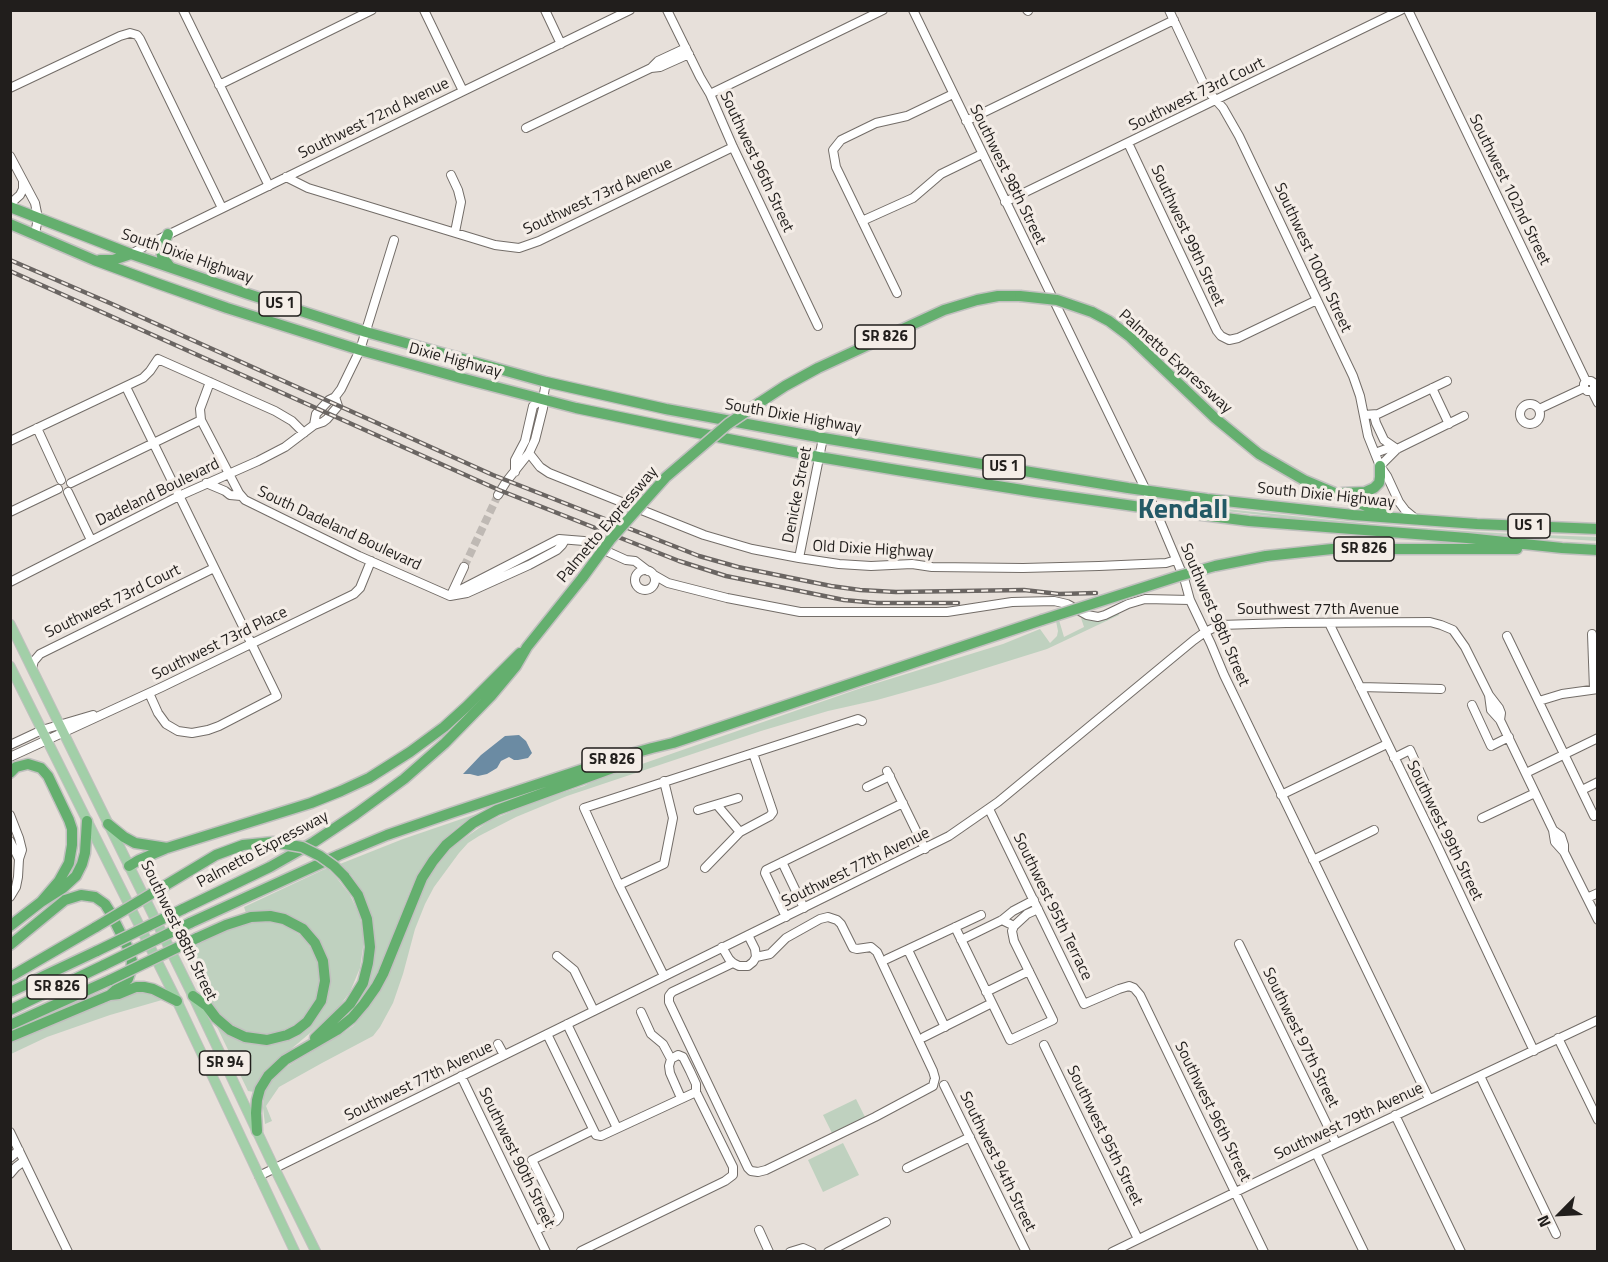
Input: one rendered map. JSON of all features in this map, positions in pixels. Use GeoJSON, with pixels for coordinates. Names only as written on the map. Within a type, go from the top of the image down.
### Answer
{"type":"FeatureCollection","features":[{"type":"Feature","properties":{"kind":"highway","name":"South Dixie Highway"},"geometry":{"type":"LineString","coordinates":[[10,206],[131,254],[366,332],[546,382],[702,417],[1145,490],[1392,518],[1598,529]]}},
{"type":"Feature","properties":{"kind":"highway","name":"South Dixie Highway"},"geometry":{"type":"LineString","coordinates":[[10,224],[94,260],[227,308],[360,350]]}},
{"type":"Feature","properties":{"kind":"highway"},"geometry":{"type":"LineString","coordinates":[[168,234],[161,250],[162,256],[170,267]]}},
{"type":"Feature","properties":{"kind":"highway"},"geometry":{"type":"LineString","coordinates":[[94,260],[113,260],[131,254]]}},
{"type":"Feature","properties":{"kind":"highway"},"geometry":{"type":"LineString","coordinates":[[122,270],[154,261]]}},
{"type":"Feature","properties":{"kind":"highway","name":"Palmetto Expressway"},"geometry":{"type":"LineString","coordinates":[[10,992],[294,854],[388,791],[467,722],[516,666],[527,647],[622,526],[666,477],[721,430],[784,386],[944,310],[998,296],[1020,296],[1057,300],[1092,312],[1129,336],[1215,418],[1259,454],[1292,473],[1392,518]]}},
{"type":"Feature","properties":{"kind":"highway","name":"Dixie Highway"},"geometry":{"type":"LineString","coordinates":[[360,350],[543,399]]}},
{"type":"Feature","properties":{"kind":"highway","name":"South Dixie Highway"},"geometry":{"type":"LineString","coordinates":[[543,399],[819,457],[964,482],[1249,521],[1296,523],[1598,550]]}},
{"type":"Feature","properties":{"kind":"highway"},"geometry":{"type":"LineString","coordinates":[[668,427],[689,423],[702,417]]}},
{"type":"Feature","properties":{"kind":"highway"},"geometry":{"type":"LineString","coordinates":[[964,482],[969,462]]}},
{"type":"Feature","properties":{"kind":"highway"},"geometry":{"type":"LineString","coordinates":[[1336,494],[1365,492],[1374,488],[1379,483],[1380,466]]}},
{"type":"Feature","properties":{"kind":"highway","name":"Palmetto Expressway"},"geometry":{"type":"LineString","coordinates":[[10,1010],[302,871],[387,836],[620,757],[673,743],[1179,576],[1266,556],[1332,549],[1562,548]]}},
{"type":"Feature","properties":{"kind":"highway"},"geometry":{"type":"LineString","coordinates":[[129,866],[167,848],[302,806],[374,775],[444,727],[527,647]]}},
{"type":"Feature","properties":{"kind":"highway"},"geometry":{"type":"LineString","coordinates":[[257,1131],[256,1106],[262,1084],[274,1068],[337,1030],[357,1013],[383,974],[422,878],[433,861],[456,836],[473,823],[504,807],[646,756],[673,743]]}},
{"type":"Feature","properties":{"kind":"highway"},"geometry":{"type":"LineString","coordinates":[[10,773],[28,764],[41,768],[48,776],[72,829],[69,863],[59,882],[42,902]]}},
{"type":"Feature","properties":{"kind":"highway"},"geometry":{"type":"LineString","coordinates":[[10,926],[69,884],[79,872],[85,852],[87,821]]}},
{"type":"Feature","properties":{"kind":"highway"},"geometry":{"type":"LineString","coordinates":[[108,824],[135,843],[167,848]]}},
{"type":"Feature","properties":{"kind":"highway"},"geometry":{"type":"LineString","coordinates":[[10,977],[216,855],[243,844],[273,842],[302,847],[334,866],[358,895],[367,919],[370,947],[363,983],[350,1004],[306,1047]]}},
{"type":"Feature","properties":{"kind":"highway"},"geometry":{"type":"LineString","coordinates":[[10,945],[68,898],[81,895],[95,897],[105,904],[129,948],[132,960],[128,979],[110,995],[10,1036]]}},
{"type":"Feature","properties":{"kind":"highway"},"geometry":{"type":"LineString","coordinates":[[10,1025],[226,925],[251,917],[280,917],[297,925],[312,939],[321,956],[325,981],[321,1001],[307,1022],[287,1035],[267,1040],[252,1039],[233,1032],[222,1024],[207,1006],[193,996]]}},
{"type":"Feature","properties":{"kind":"highway"},"geometry":{"type":"LineString","coordinates":[[110,995],[136,987],[147,987],[158,990],[177,1001]]}},
{"type":"Feature","properties":{"kind":"main road","name":"Southwest 88th Street"},"geometry":{"type":"LineString","coordinates":[[10,624],[316,1251]]}},
{"type":"Feature","properties":{"kind":"main road","name":"Southwest 88th Street"},"geometry":{"type":"LineString","coordinates":[[10,666],[177,1001],[295,1251]]}},
{"type":"Feature","properties":{"kind":"main road"},"geometry":{"type":"LineString","coordinates":[[119,885],[124,871],[129,866]]}},
{"type":"Feature","properties":{"kind":"street"},"geometry":{"type":"LineString","coordinates":[[183,10],[269,186]]}},
{"type":"Feature","properties":{"kind":"street"},"geometry":{"type":"LineString","coordinates":[[219,85],[372,10]]}},
{"type":"Feature","properties":{"kind":"street"},"geometry":{"type":"LineString","coordinates":[[424,10],[463,91]]}},
{"type":"Feature","properties":{"kind":"street"},"geometry":{"type":"LineString","coordinates":[[545,10],[561,44]]}},
{"type":"Feature","properties":{"kind":"street","name":"Southwest 72nd Avenue"},"geometry":{"type":"LineString","coordinates":[[131,254],[630,10]]}},
{"type":"Feature","properties":{"kind":"street","name":"Southwest 96th Street"},"geometry":{"type":"LineString","coordinates":[[667,10],[710,94],[818,326]]}},
{"type":"Feature","properties":{"kind":"street"},"geometry":{"type":"LineString","coordinates":[[710,94],[883,10]]}},
{"type":"Feature","properties":{"kind":"street","name":"Southwest 98th Street"},"geometry":{"type":"LineString","coordinates":[[913,10],[1155,509],[1190,600],[1222,672],[1430,1099]]}},
{"type":"Feature","properties":{"kind":"street","name":"Southwest 100th Street"},"geometry":{"type":"LineString","coordinates":[[1169,10],[1208,93],[1223,108],[1239,136],[1356,382],[1368,436],[1380,466],[1399,502],[1418,520]]}},
{"type":"Feature","properties":{"kind":"street","name":"Southwest 73rd Court"},"geometry":{"type":"LineString","coordinates":[[1005,202],[1401,10]]}},
{"type":"Feature","properties":{"kind":"street","name":"Southwest 102nd Street"},"geometry":{"type":"LineString","coordinates":[[1408,10],[1587,387],[1598,403]]}},
{"type":"Feature","properties":{"kind":"street"},"geometry":{"type":"LineString","coordinates":[[966,121],[1174,20]]}},
{"type":"Feature","properties":{"kind":"street"},"geometry":{"type":"LineString","coordinates":[[10,88],[120,36],[133,33],[140,39],[222,208]]}},
{"type":"Feature","properties":{"kind":"street"},"geometry":{"type":"LineString","coordinates":[[526,128],[652,67],[660,67],[687,51]]}},
{"type":"Feature","properties":{"kind":"street"},"geometry":{"type":"LineString","coordinates":[[897,293],[836,167],[833,150],[841,140],[876,123],[907,116],[953,94]]}},
{"type":"Feature","properties":{"kind":"street","name":"Southwest 99th Street"},"geometry":{"type":"LineString","coordinates":[[1128,143],[1217,331],[1224,338],[1237,339],[1317,300]]}},
{"type":"Feature","properties":{"kind":"street","name":"Southwest 73rd Avenue"},"geometry":{"type":"LineString","coordinates":[[286,177],[304,187],[513,248],[526,246],[733,147]]}},
{"type":"Feature","properties":{"kind":"street"},"geometry":{"type":"LineString","coordinates":[[862,221],[913,198],[941,174],[982,154]]}},
{"type":"Feature","properties":{"kind":"street"},"geometry":{"type":"LineString","coordinates":[[10,156],[35,203],[38,218],[35,234]]}},
{"type":"Feature","properties":{"kind":"street"},"geometry":{"type":"LineString","coordinates":[[450,175],[461,202],[455,232]]}},
{"type":"Feature","properties":{"kind":"street"},"geometry":{"type":"LineString","coordinates":[[10,206],[22,192],[23,182]]}},
{"type":"Feature","properties":{"kind":"street","name":"Dadeland Boulevard"},"geometry":{"type":"LineString","coordinates":[[10,582],[179,496],[280,450],[304,433],[314,424],[316,414],[329,400],[335,398],[360,350],[394,240]]}},
{"type":"Feature","properties":{"kind":"street"},"geometry":{"type":"LineString","coordinates":[[10,441],[126,387],[147,375],[158,358],[283,415],[304,433]]}},
{"type":"Feature","properties":{"kind":"street"},"geometry":{"type":"LineString","coordinates":[[1364,415],[1374,415],[1447,381]]}},
{"type":"Feature","properties":{"kind":"street"},"geometry":{"type":"LineString","coordinates":[[71,483],[201,420],[200,409],[210,382]]}},
{"type":"Feature","properties":{"kind":"street"},"geometry":{"type":"LineString","coordinates":[[498,495],[529,453],[535,440],[543,408],[546,382]]}},
{"type":"Feature","properties":{"kind":"street"},"geometry":{"type":"LineString","coordinates":[[126,387],[277,696],[219,726],[192,733],[174,729],[166,724],[148,693]]}},
{"type":"Feature","properties":{"kind":"street"},"geometry":{"type":"LineString","coordinates":[[1539,409],[1587,387]]}},
{"type":"Feature","properties":{"kind":"street"},"geometry":{"type":"LineString","coordinates":[[1432,388],[1449,424]]}},
{"type":"Feature","properties":{"kind":"street"},"geometry":{"type":"LineString","coordinates":[[515,472],[515,460],[525,441],[533,406],[543,399]]}},
{"type":"Feature","properties":{"kind":"street"},"geometry":{"type":"LineString","coordinates":[[1374,415],[1384,440],[1396,449]]}},
{"type":"Feature","properties":{"kind":"street"},"geometry":{"type":"LineString","coordinates":[[1380,466],[1396,449],[1464,416]]}},
{"type":"Feature","properties":{"kind":"street","name":"South Dadeland Boulevard"},"geometry":{"type":"LineString","coordinates":[[201,420],[241,496],[260,508],[450,596]]}},
{"type":"Feature","properties":{"kind":"street"},"geometry":{"type":"LineString","coordinates":[[37,428],[61,480]]}},
{"type":"Feature","properties":{"kind":"street","name":"Denicke Street"},"geometry":{"type":"LineString","coordinates":[[799,558],[823,438]]}},
{"type":"Feature","properties":{"kind":"street"},"geometry":{"type":"LineString","coordinates":[[1375,453],[1389,448],[1396,449]]}},
{"type":"Feature","properties":{"kind":"street","name":"Old Dixie Highway"},"geometry":{"type":"LineString","coordinates":[[529,453],[540,467],[549,473],[704,535],[752,549],[799,558],[871,566],[917,564],[932,567],[1023,568],[1155,563],[1176,560]]}},
{"type":"Feature","properties":{"kind":"street"},"geometry":{"type":"LineString","coordinates":[[61,480],[66,479],[71,483]]}},
{"type":"Feature","properties":{"kind":"street"},"geometry":{"type":"LineString","coordinates":[[58,489],[58,483],[61,480]]}},
{"type":"Feature","properties":{"kind":"street"},"geometry":{"type":"LineString","coordinates":[[68,492],[71,489],[71,483]]}},
{"type":"Feature","properties":{"kind":"street"},"geometry":{"type":"LineString","coordinates":[[206,483],[225,490],[230,495],[241,496]]}},
{"type":"Feature","properties":{"kind":"street"},"geometry":{"type":"LineString","coordinates":[[58,489],[68,492]]}},
{"type":"Feature","properties":{"kind":"street"},"geometry":{"type":"LineString","coordinates":[[10,512],[58,489]]}},
{"type":"Feature","properties":{"kind":"street"},"geometry":{"type":"LineString","coordinates":[[68,492],[91,540]]}},
{"type":"Feature","properties":{"kind":"street"},"geometry":{"type":"LineString","coordinates":[[450,596],[467,593],[527,561],[557,550],[565,540],[584,541],[626,560],[635,561],[668,583],[727,598],[801,612],[946,612],[992,604],[1047,601],[1067,604],[1087,615],[1098,617],[1144,599],[1190,600]]}},
{"type":"Feature","properties":{"kind":"street"},"geometry":{"type":"LineString","coordinates":[[626,560],[633,568],[636,583],[640,588],[646,590],[668,583]]}},
{"type":"Feature","properties":{"kind":"street","name":"Southwest 73rd Place"},"geometry":{"type":"LineString","coordinates":[[44,734],[107,712],[354,594],[360,588],[371,561]]}},
{"type":"Feature","properties":{"kind":"street"},"geometry":{"type":"LineString","coordinates":[[450,596],[464,567]]}},
{"type":"Feature","properties":{"kind":"street","name":"Southwest 73rd Court"},"geometry":{"type":"LineString","coordinates":[[32,668],[40,654],[214,568]]}},
{"type":"Feature","properties":{"kind":"street"},"geometry":{"type":"LineString","coordinates":[[636,577],[640,572],[651,573]]}},
{"type":"Feature","properties":{"kind":"street"},"geometry":{"type":"LineString","coordinates":[[651,573],[655,581],[652,587]]}},
{"type":"Feature","properties":{"kind":"street","name":"Southwest 77th Avenue"},"geometry":{"type":"LineString","coordinates":[[259,1176],[955,833],[989,809],[1205,632],[1220,625],[1430,622],[1449,628],[1461,640],[1489,695],[1491,710],[1500,720],[1509,737]]}},
{"type":"Feature","properties":{"kind":"street","name":"Southwest 99th Street"},"geometry":{"type":"LineString","coordinates":[[1329,623],[1534,1050]]}},
{"type":"Feature","properties":{"kind":"street"},"geometry":{"type":"LineString","coordinates":[[1539,701],[1562,693],[1596,689],[1592,634]]}},
{"type":"Feature","properties":{"kind":"street"},"geometry":{"type":"LineString","coordinates":[[1507,636],[1594,816]]}},
{"type":"Feature","properties":{"kind":"street"},"geometry":{"type":"LineString","coordinates":[[1360,687],[1441,690]]}},
{"type":"Feature","properties":{"kind":"street"},"geometry":{"type":"LineString","coordinates":[[1472,705],[1491,746],[1509,737],[1553,830],[1555,842],[1564,852],[1598,920]]}},
{"type":"Feature","properties":{"kind":"street"},"geometry":{"type":"LineString","coordinates":[[664,976],[584,808],[858,719],[862,721]]}},
{"type":"Feature","properties":{"kind":"street"},"geometry":{"type":"LineString","coordinates":[[10,745],[44,734]]}},
{"type":"Feature","properties":{"kind":"street"},"geometry":{"type":"LineString","coordinates":[[10,757],[44,734]]}},
{"type":"Feature","properties":{"kind":"street"},"geometry":{"type":"LineString","coordinates":[[1526,772],[1598,738]]}},
{"type":"Feature","properties":{"kind":"street"},"geometry":{"type":"LineString","coordinates":[[1281,795],[1387,744]]}},
{"type":"Feature","properties":{"kind":"street"},"geometry":{"type":"LineString","coordinates":[[1394,758],[1410,750],[1425,783]]}},
{"type":"Feature","properties":{"kind":"street"},"geometry":{"type":"LineString","coordinates":[[705,868],[740,832],[774,812],[753,753]]}},
{"type":"Feature","properties":{"kind":"street"},"geometry":{"type":"LineString","coordinates":[[867,787],[888,774],[925,849]]}},
{"type":"Feature","properties":{"kind":"street"},"geometry":{"type":"LineString","coordinates":[[619,885],[664,864],[674,818],[664,781]]}},
{"type":"Feature","properties":{"kind":"street"},"geometry":{"type":"LineString","coordinates":[[1582,790],[1598,782]]}},
{"type":"Feature","properties":{"kind":"street"},"geometry":{"type":"LineString","coordinates":[[1482,818],[1535,793]]}},
{"type":"Feature","properties":{"kind":"street"},"geometry":{"type":"LineString","coordinates":[[698,810],[738,798]]}},
{"type":"Feature","properties":{"kind":"street"},"geometry":{"type":"LineString","coordinates":[[786,917],[765,871],[903,803]]}},
{"type":"Feature","properties":{"kind":"street"},"geometry":{"type":"LineString","coordinates":[[717,805],[740,832]]}},
{"type":"Feature","properties":{"kind":"street","name":"Southwest 95th Terrace"},"geometry":{"type":"LineString","coordinates":[[989,809],[1084,1004],[1119,989],[1132,987]]}},
{"type":"Feature","properties":{"kind":"street"},"geometry":{"type":"LineString","coordinates":[[10,815],[22,850],[16,887],[10,897]]}},
{"type":"Feature","properties":{"kind":"street"},"geometry":{"type":"LineString","coordinates":[[1313,860],[1374,830]]}},
{"type":"Feature","properties":{"kind":"street"},"geometry":{"type":"LineString","coordinates":[[10,841],[19,860]]}},
{"type":"Feature","properties":{"kind":"street"},"geometry":{"type":"LineString","coordinates":[[782,862],[804,908]]}},
{"type":"Feature","properties":{"kind":"street"},"geometry":{"type":"LineString","coordinates":[[1587,898],[1598,893]]}},
{"type":"Feature","properties":{"kind":"street"},"geometry":{"type":"LineString","coordinates":[[961,940],[1002,920],[1013,911],[1034,900]]}},
{"type":"Feature","properties":{"kind":"street"},"geometry":{"type":"LineString","coordinates":[[955,927],[1010,1040],[1053,1020],[1012,936],[1014,926],[1038,909]]}},
{"type":"Feature","properties":{"kind":"street"},"geometry":{"type":"LineString","coordinates":[[887,959],[981,915]]}},
{"type":"Feature","properties":{"kind":"street"},"geometry":{"type":"LineString","coordinates":[[733,963],[672,992],[669,1002],[751,1171],[766,1170],[933,1086],[935,1078],[933,1071],[878,955],[871,947],[853,948],[837,920],[828,917],[820,919],[786,938],[770,954],[756,957]]}},
{"type":"Feature","properties":{"kind":"street"},"geometry":{"type":"LineString","coordinates":[[1002,920],[1014,926]]}},
{"type":"Feature","properties":{"kind":"street"},"geometry":{"type":"LineString","coordinates":[[723,947],[733,963],[748,966],[756,957],[748,935]]}},
{"type":"Feature","properties":{"kind":"street","name":"Southwest 97th Street"},"geometry":{"type":"LineString","coordinates":[[1239,944],[1336,1143]]}},
{"type":"Feature","properties":{"kind":"street"},"geometry":{"type":"LineString","coordinates":[[908,950],[945,1027]]}},
{"type":"Feature","properties":{"kind":"street"},"geometry":{"type":"LineString","coordinates":[[557,957],[573,970],[594,1011]]}},
{"type":"Feature","properties":{"kind":"street"},"geometry":{"type":"LineString","coordinates":[[986,992],[1029,971]]}},
{"type":"Feature","properties":{"kind":"street","name":"Southwest 96th Street"},"geometry":{"type":"LineString","coordinates":[[1132,987],[1140,995],[1264,1251]]}},
{"type":"Feature","properties":{"kind":"street"},"geometry":{"type":"LineString","coordinates":[[924,1037],[992,1003]]}},
{"type":"Feature","properties":{"kind":"street"},"geometry":{"type":"LineString","coordinates":[[641,1012],[651,1034],[663,1044],[671,1059],[669,1070],[681,1098]]}},
{"type":"Feature","properties":{"kind":"street","name":"Southwest 79th Avenue"},"geometry":{"type":"LineString","coordinates":[[1112,1251],[1598,1020]]}},
{"type":"Feature","properties":{"kind":"street"},"geometry":{"type":"LineString","coordinates":[[567,1024],[617,1128]]}},
{"type":"Feature","properties":{"kind":"street"},"geometry":{"type":"LineString","coordinates":[[547,1034],[596,1135],[601,1136],[696,1092]]}},
{"type":"Feature","properties":{"kind":"street"},"geometry":{"type":"LineString","coordinates":[[1558,1038],[1598,1120]]}},
{"type":"Feature","properties":{"kind":"street"},"geometry":{"type":"LineString","coordinates":[[498,1044],[504,1055]]}},
{"type":"Feature","properties":{"kind":"street","name":"Southwest 95th Street"},"geometry":{"type":"LineString","coordinates":[[1044,1045],[1138,1239]]}},
{"type":"Feature","properties":{"kind":"street"},"geometry":{"type":"LineString","coordinates":[[581,1251],[733,1175],[733,1167],[696,1092],[696,1084],[683,1057],[678,1055],[671,1059]]}},
{"type":"Feature","properties":{"kind":"street","name":"Southwest 90th Street"},"geometry":{"type":"LineString","coordinates":[[461,1076],[546,1251]]}},
{"type":"Feature","properties":{"kind":"street"},"geometry":{"type":"LineString","coordinates":[[1480,1076],[1556,1234]]}},
{"type":"Feature","properties":{"kind":"street","name":"Southwest 94th Street"},"geometry":{"type":"LineString","coordinates":[[944,1084],[1026,1251]]}},
{"type":"Feature","properties":{"kind":"street"},"geometry":{"type":"LineString","coordinates":[[1395,1115],[1461,1251]]}},
{"type":"Feature","properties":{"kind":"street"},"geometry":{"type":"LineString","coordinates":[[536,1230],[556,1221],[559,1214],[532,1160],[593,1130]]}},
{"type":"Feature","properties":{"kind":"street"},"geometry":{"type":"LineString","coordinates":[[10,1132],[68,1251]]}},
{"type":"Feature","properties":{"kind":"street"},"geometry":{"type":"LineString","coordinates":[[907,1168],[970,1137]]}},
{"type":"Feature","properties":{"kind":"street"},"geometry":{"type":"LineString","coordinates":[[10,1158],[19,1150]]}},
{"type":"Feature","properties":{"kind":"street"},"geometry":{"type":"LineString","coordinates":[[1316,1153],[1364,1251]]}},
{"type":"Feature","properties":{"kind":"street"},"geometry":{"type":"LineString","coordinates":[[10,1174],[24,1161]]}},
{"type":"Feature","properties":{"kind":"street"},"geometry":{"type":"LineString","coordinates":[[828,1251],[886,1222]]}},
{"type":"Feature","properties":{"kind":"street"},"geometry":{"type":"LineString","coordinates":[[759,1230],[769,1251]]}},
{"type":"Feature","properties":{"kind":"street"},"geometry":{"type":"LineString","coordinates":[[790,1251],[804,1248],[812,1251]]}},
{"type":"Feature","properties":{"kind":"green space"},"geometry":{"type":"Polygon","coordinates":[[[1197,506],[1399,527],[1597,537],[1597,541],[1327,522],[1197,508],[1197,506]]]}},
{"type":"Feature","properties":{"kind":"green space"},"geometry":{"type":"Polygon","coordinates":[[[1118,613],[1119,615],[1047,649],[938,683],[761,731],[567,796],[516,817],[479,836],[459,853],[434,887],[425,904],[415,929],[393,1003],[380,1027],[373,1036],[279,1087],[266,1106],[272,1121],[265,1124],[264,1095],[266,1087],[275,1074],[346,1031],[365,1012],[381,990],[390,972],[429,876],[452,847],[489,821],[593,781],[864,687],[1003,644],[1040,629],[1050,643],[1057,636],[1056,621],[1059,620],[1064,637],[1084,627],[1081,618],[1099,620],[1118,613]]]}},
{"type":"Feature","properties":{"kind":"green space"},"geometry":{"type":"Polygon","coordinates":[[[482,812],[452,832],[421,868],[374,982],[363,998],[361,997],[369,981],[374,958],[374,933],[370,912],[361,890],[340,864],[403,839],[482,812]]]}},
{"type":"Feature","properties":{"kind":"green space"},"geometry":{"type":"Polygon","coordinates":[[[327,868],[350,895],[360,916],[364,941],[360,968],[350,992],[335,1012],[265,1071],[254,1092],[248,1091],[217,1027],[218,1024],[225,1031],[290,1037],[330,983],[307,927],[284,914],[271,911],[246,913],[244,907],[327,868]]]}},
{"type":"Feature","properties":{"kind":"green space"},"geometry":{"type":"Polygon","coordinates":[[[268,921],[287,926],[304,938],[319,965],[320,979],[316,1001],[304,1018],[286,1030],[267,1035],[244,1032],[226,1020],[210,1001],[185,950],[231,928],[268,921]]]}},
{"type":"Feature","properties":{"kind":"green space"},"geometry":{"type":"Polygon","coordinates":[[[144,990],[162,1000],[47,1037],[11,1054],[11,1042],[133,992],[144,990]]]}},
{"type":"Feature","properties":{"kind":"green space"},"geometry":{"type":"Polygon","coordinates":[[[856,1099],[865,1117],[832,1133],[823,1115],[856,1099]]]}},
{"type":"Feature","properties":{"kind":"green space"},"geometry":{"type":"Polygon","coordinates":[[[843,1143],[859,1175],[823,1192],[808,1160],[843,1143]]]}},
{"type":"Feature","properties":{"kind":"water"},"geometry":{"type":"Polygon","coordinates":[[[519,735],[526,741],[532,753],[528,758],[514,760],[509,757],[487,774],[478,776],[463,774],[481,755],[505,736],[519,735]]]}},
{"type":"Feature","properties":{"kind":"tunnel"},"geometry":{"type":"LineString","coordinates":[[464,567],[498,495]]}},
{"type":"Feature","properties":{"kind":"railway"},"geometry":{"type":"LineString","coordinates":[[10,260],[493,475],[699,556],[738,567],[860,590],[896,592],[1024,590],[1059,594],[1096,593]]}},
{"type":"Feature","properties":{"kind":"railway"},"geometry":{"type":"LineString","coordinates":[[10,271],[499,490],[679,561],[726,576],[844,600],[877,603],[958,603]]}},
{"type":"Feature","properties":{"kind":"district","name":"Kendall"},"geometry":{"type":"Point","coordinates":[1183,511]}}]}
